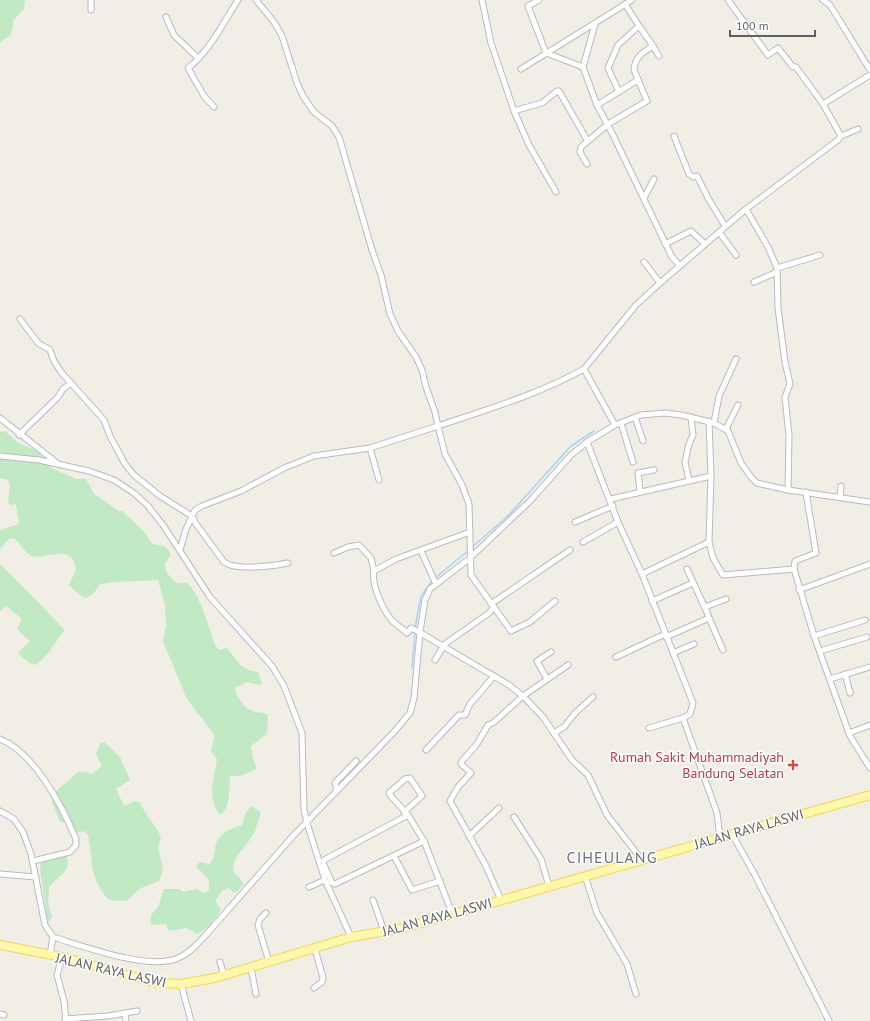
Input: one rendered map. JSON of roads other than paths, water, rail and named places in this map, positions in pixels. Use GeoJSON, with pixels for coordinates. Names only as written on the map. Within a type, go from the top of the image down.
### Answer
{"type":"FeatureCollection","features":[{"type":"Feature","properties":{"kind":"main road","name":"JALAN RAYA LASWI"},"geometry":{"type":"LineString","coordinates":[[0,946],[62,957],[145,980],[169,984],[181,984],[251,968],[351,937],[404,928],[452,913],[870,795]]}},
{"type":"Feature","properties":{"kind":"street"},"geometry":{"type":"LineString","coordinates":[[90,0],[91,10]]}},
{"type":"Feature","properties":{"kind":"street"},"geometry":{"type":"LineString","coordinates":[[214,107],[204,96],[188,69],[212,41],[238,0]]}},
{"type":"Feature","properties":{"kind":"street"},"geometry":{"type":"LineString","coordinates":[[256,0],[274,22],[282,36],[297,83],[303,96],[314,112],[332,126],[339,137],[372,250],[381,275],[390,314],[398,331],[416,357],[422,370],[426,388],[436,412],[445,454],[453,465],[467,494],[469,504],[471,575],[512,631],[530,622],[555,601]]}},
{"type":"Feature","properties":{"kind":"street"},"geometry":{"type":"LineString","coordinates":[[482,0],[491,43],[514,111],[529,145],[556,192]]}},
{"type":"Feature","properties":{"kind":"street"},"geometry":{"type":"LineString","coordinates":[[526,0],[546,53],[583,68]]}},
{"type":"Feature","properties":{"kind":"street"},"geometry":{"type":"LineString","coordinates":[[528,6],[538,0]]}},
{"type":"Feature","properties":{"kind":"street"},"geometry":{"type":"LineString","coordinates":[[521,68],[632,0]]}},
{"type":"Feature","properties":{"kind":"street"},"geometry":{"type":"LineString","coordinates":[[728,0],[768,55],[778,48],[793,67],[796,67],[823,104],[841,136]]}},
{"type":"Feature","properties":{"kind":"street"},"geometry":{"type":"LineString","coordinates":[[823,0],[830,5],[870,70]]}},
{"type":"Feature","properties":{"kind":"street"},"geometry":{"type":"LineString","coordinates":[[625,4],[659,56]]}},
{"type":"Feature","properties":{"kind":"street"},"geometry":{"type":"LineString","coordinates":[[166,17],[174,35],[198,58]]}},
{"type":"Feature","properties":{"kind":"street"},"geometry":{"type":"LineString","coordinates":[[595,24],[583,68],[597,105],[608,124],[672,257],[680,266]]}},
{"type":"Feature","properties":{"kind":"street"},"geometry":{"type":"LineString","coordinates":[[619,92],[608,68],[621,41],[639,26]]}},
{"type":"Feature","properties":{"kind":"street"},"geometry":{"type":"LineString","coordinates":[[587,164],[580,152],[581,147],[587,140],[608,124],[647,102],[634,70],[636,60],[640,54],[652,46]]}},
{"type":"Feature","properties":{"kind":"street"},"geometry":{"type":"LineString","coordinates":[[823,104],[870,75]]}},
{"type":"Feature","properties":{"kind":"street"},"geometry":{"type":"LineString","coordinates":[[597,105],[638,80]]}},
{"type":"Feature","properties":{"kind":"street"},"geometry":{"type":"LineString","coordinates":[[514,111],[542,103],[559,91],[587,140]]}},
{"type":"Feature","properties":{"kind":"street"},"geometry":{"type":"LineString","coordinates":[[180,550],[183,536],[195,510],[254,485],[299,461],[319,455],[370,448],[510,403],[560,382],[584,369],[636,305],[725,226],[838,140],[841,136],[858,129]]}},
{"type":"Feature","properties":{"kind":"street"},"geometry":{"type":"LineString","coordinates":[[674,136],[689,174],[693,177],[698,176],[708,198],[725,226]]}},
{"type":"Feature","properties":{"kind":"street"},"geometry":{"type":"LineString","coordinates":[[644,198],[654,179]]}},
{"type":"Feature","properties":{"kind":"street"},"geometry":{"type":"LineString","coordinates":[[746,209],[768,247],[777,270],[778,308],[785,362],[790,384],[785,397],[789,435],[788,489]]}},
{"type":"Feature","properties":{"kind":"street"},"geometry":{"type":"LineString","coordinates":[[666,244],[691,231],[694,232],[705,244]]}},
{"type":"Feature","properties":{"kind":"street"},"geometry":{"type":"LineString","coordinates":[[719,232],[736,255]]}},
{"type":"Feature","properties":{"kind":"street"},"geometry":{"type":"LineString","coordinates":[[754,282],[777,270],[820,255]]}},
{"type":"Feature","properties":{"kind":"street"},"geometry":{"type":"LineString","coordinates":[[644,262],[660,283]]}},
{"type":"Feature","properties":{"kind":"street"},"geometry":{"type":"LineString","coordinates":[[20,319],[38,344],[50,350],[54,361],[71,383],[100,413],[125,464],[134,475],[160,496],[192,516],[196,524],[228,565],[275,566],[288,564]]}},
{"type":"Feature","properties":{"kind":"street"},"geometry":{"type":"LineString","coordinates":[[736,359],[719,396],[713,421],[709,542],[713,558],[723,576],[794,569]]}},
{"type":"Feature","properties":{"kind":"street"},"geometry":{"type":"LineString","coordinates":[[584,369],[613,423]]}},
{"type":"Feature","properties":{"kind":"street"},"geometry":{"type":"LineString","coordinates":[[19,434],[58,397],[62,389],[71,383]]}},
{"type":"Feature","properties":{"kind":"street"},"geometry":{"type":"LineString","coordinates":[[726,429],[738,405]]}},
{"type":"Feature","properties":{"kind":"street"},"geometry":{"type":"LineString","coordinates":[[0,811],[14,819],[20,826],[29,846],[45,925],[53,937],[138,960],[151,962],[178,958],[192,950],[293,836],[394,732],[410,712],[414,698],[420,632],[427,593],[435,583],[470,558],[530,501],[571,455],[613,423],[621,423],[648,414],[665,413],[713,421],[726,429],[731,436],[741,463],[753,480],[757,483],[806,492],[840,495],[870,502]]}},
{"type":"Feature","properties":{"kind":"street"},"geometry":{"type":"LineString","coordinates":[[690,480],[685,462],[689,444],[694,435],[692,417]]}},
{"type":"Feature","properties":{"kind":"street"},"geometry":{"type":"LineString","coordinates":[[0,418],[58,464]]}},
{"type":"Feature","properties":{"kind":"street"},"geometry":{"type":"LineString","coordinates":[[635,418],[643,441]]}},
{"type":"Feature","properties":{"kind":"street"},"geometry":{"type":"LineString","coordinates":[[621,423],[633,462]]}},
{"type":"Feature","properties":{"kind":"street"},"geometry":{"type":"LineString","coordinates":[[587,442],[611,499],[618,522],[642,574],[693,702],[690,714],[683,718],[649,728]]}},
{"type":"Feature","properties":{"kind":"street"},"geometry":{"type":"LineString","coordinates":[[370,448],[379,480]]}},
{"type":"Feature","properties":{"kind":"street"},"geometry":{"type":"LineString","coordinates":[[0,456],[24,457],[99,474],[114,480],[129,490],[153,512],[180,550],[210,597],[272,666],[284,686],[302,732],[305,813],[307,823],[325,880],[351,937]]}},
{"type":"Feature","properties":{"kind":"street"},"geometry":{"type":"LineString","coordinates":[[678,461],[685,462]]}},
{"type":"Feature","properties":{"kind":"street"},"geometry":{"type":"LineString","coordinates":[[640,491],[638,473],[654,470]]}},
{"type":"Feature","properties":{"kind":"street"},"geometry":{"type":"LineString","coordinates":[[611,499],[640,491],[712,476]]}},
{"type":"Feature","properties":{"kind":"street"},"geometry":{"type":"LineString","coordinates":[[840,495],[841,486]]}},
{"type":"Feature","properties":{"kind":"street"},"geometry":{"type":"LineString","coordinates":[[806,492],[816,553],[796,560],[794,569],[799,590],[814,636],[849,733],[870,768]]}},
{"type":"Feature","properties":{"kind":"street"},"geometry":{"type":"LineString","coordinates":[[575,522],[613,506]]}},
{"type":"Feature","properties":{"kind":"street"},"geometry":{"type":"LineString","coordinates":[[583,542],[618,522]]}},
{"type":"Feature","properties":{"kind":"street"},"geometry":{"type":"LineString","coordinates":[[374,571],[396,560],[470,532]]}},
{"type":"Feature","properties":{"kind":"street"},"geometry":{"type":"LineString","coordinates":[[642,574],[709,542]]}},
{"type":"Feature","properties":{"kind":"street"},"geometry":{"type":"LineString","coordinates":[[334,553],[348,547],[360,545],[371,558],[374,571],[372,576],[374,586],[390,618],[407,633],[411,628],[420,632],[442,647],[494,676],[523,696],[543,717],[572,760],[588,775],[607,815],[642,860]]}},
{"type":"Feature","properties":{"kind":"street"},"geometry":{"type":"LineString","coordinates":[[435,660],[442,647],[489,613],[493,606],[570,550]]}},
{"type":"Feature","properties":{"kind":"street"},"geometry":{"type":"LineString","coordinates":[[421,551],[435,583]]}},
{"type":"Feature","properties":{"kind":"street"},"geometry":{"type":"LineString","coordinates":[[799,590],[870,564]]}},
{"type":"Feature","properties":{"kind":"street"},"geometry":{"type":"LineString","coordinates":[[687,569],[723,650]]}},
{"type":"Feature","properties":{"kind":"street"},"geometry":{"type":"LineString","coordinates":[[652,601],[693,583]]}},
{"type":"Feature","properties":{"kind":"street"},"geometry":{"type":"LineString","coordinates":[[705,608],[726,599]]}},
{"type":"Feature","properties":{"kind":"street"},"geometry":{"type":"LineString","coordinates":[[616,657],[709,618]]}},
{"type":"Feature","properties":{"kind":"street"},"geometry":{"type":"LineString","coordinates":[[814,636],[865,620]]}},
{"type":"Feature","properties":{"kind":"street"},"geometry":{"type":"LineString","coordinates":[[820,651],[867,637]]}},
{"type":"Feature","properties":{"kind":"street"},"geometry":{"type":"LineString","coordinates":[[673,653],[694,644]]}},
{"type":"Feature","properties":{"kind":"street"},"geometry":{"type":"LineString","coordinates":[[548,679],[537,660],[551,652]]}},
{"type":"Feature","properties":{"kind":"street"},"geometry":{"type":"LineString","coordinates":[[501,900],[486,866],[450,801],[458,787],[471,774],[461,764],[462,761],[477,744],[488,725],[493,723],[523,696],[568,665]]}},
{"type":"Feature","properties":{"kind":"street"},"geometry":{"type":"LineString","coordinates":[[830,679],[870,667]]}},
{"type":"Feature","properties":{"kind":"street"},"geometry":{"type":"LineString","coordinates":[[845,674],[850,693]]}},
{"type":"Feature","properties":{"kind":"street"},"geometry":{"type":"LineString","coordinates":[[426,750],[458,715],[465,714],[470,704],[494,676]]}},
{"type":"Feature","properties":{"kind":"street"},"geometry":{"type":"LineString","coordinates":[[554,733],[564,727],[573,715],[593,697]]}},
{"type":"Feature","properties":{"kind":"street"},"geometry":{"type":"LineString","coordinates":[[683,718],[717,813],[727,836],[755,875],[829,1021]]}},
{"type":"Feature","properties":{"kind":"street"},"geometry":{"type":"LineString","coordinates":[[849,733],[870,725]]}},
{"type":"Feature","properties":{"kind":"street"},"geometry":{"type":"LineString","coordinates":[[0,739],[17,747],[44,780],[59,802],[76,839],[76,845],[71,851],[33,861]]}},
{"type":"Feature","properties":{"kind":"street"},"geometry":{"type":"LineString","coordinates":[[337,792],[335,783],[356,761]]}},
{"type":"Feature","properties":{"kind":"street"},"geometry":{"type":"LineString","coordinates":[[342,776],[344,784]]}},
{"type":"Feature","properties":{"kind":"street"},"geometry":{"type":"LineString","coordinates":[[424,841],[336,884],[332,883],[323,863],[324,860],[406,813],[422,796],[410,778],[404,779],[389,793],[406,813],[424,841],[452,913]]}},
{"type":"Feature","properties":{"kind":"street"},"geometry":{"type":"LineString","coordinates":[[469,836],[499,808]]}},
{"type":"Feature","properties":{"kind":"street"},"geometry":{"type":"LineString","coordinates":[[514,817],[541,859],[549,886]]}},
{"type":"Feature","properties":{"kind":"street"},"geometry":{"type":"LineString","coordinates":[[394,856],[412,890],[440,881]]}},
{"type":"Feature","properties":{"kind":"street"},"geometry":{"type":"LineString","coordinates":[[0,874],[36,877]]}},
{"type":"Feature","properties":{"kind":"street"},"geometry":{"type":"LineString","coordinates":[[585,876],[597,913],[627,964],[636,994]]}},
{"type":"Feature","properties":{"kind":"street"},"geometry":{"type":"LineString","coordinates":[[309,888],[325,880]]}},
{"type":"Feature","properties":{"kind":"street"},"geometry":{"type":"LineString","coordinates":[[373,900],[384,931]]}},
{"type":"Feature","properties":{"kind":"street"},"geometry":{"type":"LineString","coordinates":[[266,913],[260,919],[258,925],[269,962]]}},
{"type":"Feature","properties":{"kind":"street"},"geometry":{"type":"LineString","coordinates":[[50,955],[53,937]]}},
{"type":"Feature","properties":{"kind":"street"},"geometry":{"type":"LineString","coordinates":[[314,988],[322,982],[315,949]]}},
{"type":"Feature","properties":{"kind":"street"},"geometry":{"type":"LineString","coordinates":[[62,957],[57,975],[64,1001],[66,1020],[125,1014],[137,1011]]}},
{"type":"Feature","properties":{"kind":"street"},"geometry":{"type":"LineString","coordinates":[[220,962],[224,975]]}},
{"type":"Feature","properties":{"kind":"street"},"geometry":{"type":"LineString","coordinates":[[251,968],[256,994]]}},
{"type":"Feature","properties":{"kind":"street"},"geometry":{"type":"LineString","coordinates":[[181,984],[191,1021]]}},
{"type":"Feature","properties":{"kind":"street"},"geometry":{"type":"LineString","coordinates":[[125,1014],[126,1021]]}},
{"type":"Feature","properties":{"kind":"waterway"},"geometry":{"type":"LineString","coordinates":[[472,547],[507,517],[571,446],[594,431]]}},
{"type":"Feature","properties":{"kind":"waterway"},"geometry":{"type":"LineString","coordinates":[[435,578],[469,550]]}},
{"type":"Feature","properties":{"kind":"waterway"},"geometry":{"type":"LineString","coordinates":[[415,628],[421,596],[432,581]]}},
{"type":"Feature","properties":{"kind":"waterway"},"geometry":{"type":"LineString","coordinates":[[412,668],[415,632]]}},
{"type":"Feature","properties":{"kind":"place","name":"Rumah Sakit Muhammadiyah Bandung Selatan"},"geometry":{"type":"Point","coordinates":[793,765]}},
{"type":"Feature","properties":{"kind":"district","name":"CIHEULANG"},"geometry":{"type":"Point","coordinates":[612,857]}}]}
